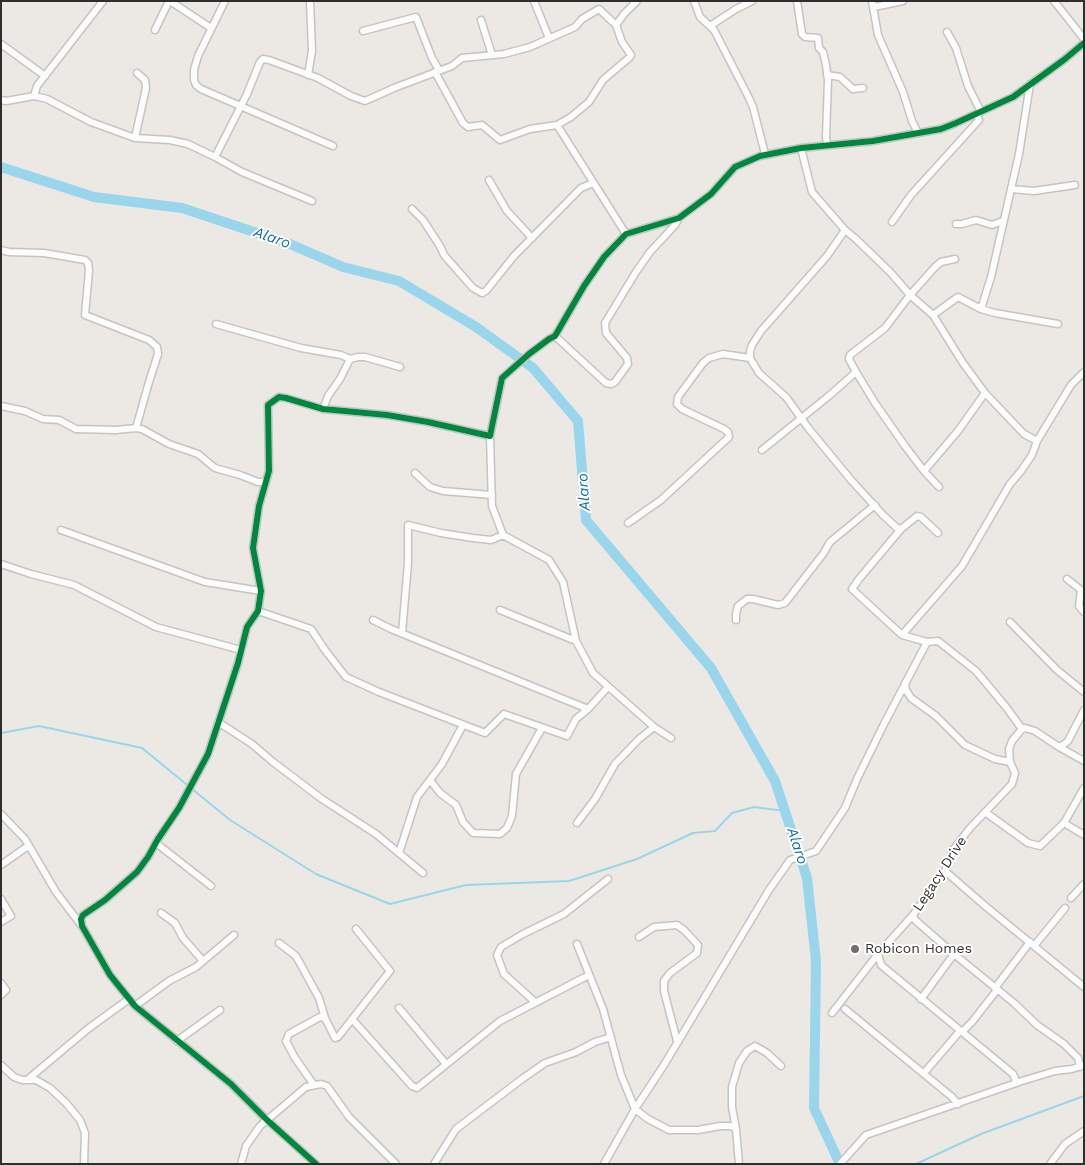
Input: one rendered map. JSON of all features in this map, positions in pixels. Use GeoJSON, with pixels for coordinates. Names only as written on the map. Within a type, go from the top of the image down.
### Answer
{"type":"FeatureCollection","features":[{"type":"Feature","properties":{"kind":"street"},"geometry":{"type":"LineString","coordinates":[[34,96],[37,86],[103,1]]}},
{"type":"Feature","properties":{"kind":"street"},"geometry":{"type":"LineString","coordinates":[[155,30],[170,1],[211,28]]}},
{"type":"Feature","properties":{"kind":"street"},"geometry":{"type":"LineString","coordinates":[[225,1],[198,56],[194,70],[196,85],[200,89],[333,146]]}},
{"type":"Feature","properties":{"kind":"street"},"geometry":{"type":"LineString","coordinates":[[308,75],[312,52],[310,1]]}},
{"type":"Feature","properties":{"kind":"street"},"geometry":{"type":"LineString","coordinates":[[534,1],[549,38]]}},
{"type":"Feature","properties":{"kind":"street"},"geometry":{"type":"LineString","coordinates":[[616,25],[636,1]]}},
{"type":"Feature","properties":{"kind":"street"},"geometry":{"type":"LineString","coordinates":[[694,1],[700,17],[714,30],[750,101],[765,154]]}},
{"type":"Feature","properties":{"kind":"street"},"geometry":{"type":"LineString","coordinates":[[710,26],[752,1]]}},
{"type":"Feature","properties":{"kind":"street"},"geometry":{"type":"LineString","coordinates":[[798,1],[802,34],[805,37],[818,38],[819,48],[823,54],[827,75],[826,137],[828,145]]}},
{"type":"Feature","properties":{"kind":"street"},"geometry":{"type":"LineString","coordinates":[[904,1],[873,4],[878,35],[903,92],[912,121],[918,133]]}},
{"type":"Feature","properties":{"kind":"street"},"geometry":{"type":"LineString","coordinates":[[671,738],[654,727],[593,673],[576,641],[563,582],[549,560],[504,535],[492,506],[490,436],[502,378],[529,354],[555,336],[584,286],[604,257],[626,234],[679,218],[711,194],[735,167],[765,154],[801,148],[873,141],[941,129],[1013,97],[1065,59],[1084,41],[1054,1]]}},
{"type":"Feature","properties":{"kind":"street"},"geometry":{"type":"LineString","coordinates":[[215,157],[263,59],[308,75],[362,101],[369,100],[437,71],[452,66],[462,58],[516,51],[549,38],[575,27],[582,19],[599,9],[616,25],[622,42],[631,55],[603,80],[589,102],[571,117],[557,125],[530,129],[500,140],[482,125],[468,126],[462,123],[437,71],[416,18],[363,31]]}},
{"type":"Feature","properties":{"kind":"street"},"geometry":{"type":"LineString","coordinates":[[481,20],[492,55]]}},
{"type":"Feature","properties":{"kind":"street"},"geometry":{"type":"LineString","coordinates":[[892,222],[911,195],[979,120],[979,113],[956,48],[947,32]]}},
{"type":"Feature","properties":{"kind":"street"},"geometry":{"type":"LineString","coordinates":[[1,44],[45,76]]}},
{"type":"Feature","properties":{"kind":"street"},"geometry":{"type":"LineString","coordinates":[[135,138],[146,88],[145,80],[137,73]]}},
{"type":"Feature","properties":{"kind":"street"},"geometry":{"type":"LineString","coordinates":[[827,75],[840,77],[853,88],[863,88]]}},
{"type":"Feature","properties":{"kind":"street"},"geometry":{"type":"LineString","coordinates":[[981,309],[991,277],[1019,154],[1030,84]]}},
{"type":"Feature","properties":{"kind":"street"},"geometry":{"type":"LineString","coordinates":[[1,100],[15,100],[34,96],[47,99],[92,122],[135,138],[170,140],[188,144],[242,172],[312,201]]}},
{"type":"Feature","properties":{"kind":"street"},"geometry":{"type":"LineString","coordinates":[[557,125],[626,234]]}},
{"type":"Feature","properties":{"kind":"street"},"geometry":{"type":"LineString","coordinates":[[801,148],[812,192],[845,230],[856,238],[910,295],[932,315],[985,393],[1024,434],[1037,441]]}},
{"type":"Feature","properties":{"kind":"street"},"geometry":{"type":"LineString","coordinates":[[489,180],[508,211],[532,238]]}},
{"type":"Feature","properties":{"kind":"street"},"geometry":{"type":"LineString","coordinates":[[412,209],[423,220],[440,246],[444,256],[473,288],[482,293],[486,291],[503,269],[581,188],[593,183]]}},
{"type":"Feature","properties":{"kind":"street"},"geometry":{"type":"LineString","coordinates":[[1011,189],[1034,191],[1075,186]]}},
{"type":"Feature","properties":{"kind":"street"},"geometry":{"type":"LineString","coordinates":[[555,336],[606,383],[611,384],[615,382],[628,364],[627,358],[606,333],[606,323],[636,272],[650,252],[679,218]]}},
{"type":"Feature","properties":{"kind":"street"},"geometry":{"type":"LineString","coordinates":[[956,224],[976,220],[992,224],[1003,221]]}},
{"type":"Feature","properties":{"kind":"street"},"geometry":{"type":"LineString","coordinates":[[845,230],[827,256],[762,331],[752,345],[750,358],[759,372],[786,397],[845,472],[875,506],[897,528],[901,529]]}},
{"type":"Feature","properties":{"kind":"street"},"geometry":{"type":"LineString","coordinates":[[1,250],[44,253],[84,260],[88,263],[85,315],[149,340],[155,345],[158,354],[148,382],[136,428]]}},
{"type":"Feature","properties":{"kind":"street"},"geometry":{"type":"LineString","coordinates":[[939,487],[924,471],[875,403],[849,359],[850,355],[885,328],[934,267],[941,262],[955,259]]}},
{"type":"Feature","properties":{"kind":"street"},"geometry":{"type":"LineString","coordinates":[[932,315],[958,297],[981,309],[1058,324]]}},
{"type":"Feature","properties":{"kind":"street"},"geometry":{"type":"LineString","coordinates":[[216,324],[317,352],[342,355],[350,359],[365,358],[400,367]]}},
{"type":"Feature","properties":{"kind":"street"},"geometry":{"type":"LineString","coordinates":[[628,523],[661,500],[729,437],[728,432],[724,429],[682,409],[677,404],[678,397],[703,363],[710,358],[723,354],[750,358]]}},
{"type":"Feature","properties":{"kind":"street"},"geometry":{"type":"LineString","coordinates":[[323,409],[328,396],[340,379],[350,359]]}},
{"type":"Feature","properties":{"kind":"street"},"geometry":{"type":"LineString","coordinates":[[762,450],[856,372]]}},
{"type":"Feature","properties":{"kind":"street"},"geometry":{"type":"LineString","coordinates":[[902,635],[962,566],[1010,484],[1032,455],[1037,441],[1072,385],[1084,372]]}},
{"type":"Feature","properties":{"kind":"street"},"geometry":{"type":"LineString","coordinates":[[924,471],[954,437],[985,393]]}},
{"type":"Feature","properties":{"kind":"street"},"geometry":{"type":"LineString","coordinates":[[82,926],[82,915],[105,900],[137,872],[148,857],[183,800],[208,754],[247,626],[258,611],[261,591],[253,548],[259,506],[269,471],[268,405],[279,397],[323,409],[387,415],[490,436]]}},
{"type":"Feature","properties":{"kind":"street"},"geometry":{"type":"LineString","coordinates":[[1,406],[25,411],[43,419],[59,420],[76,429],[116,430],[136,428],[169,444],[198,454],[214,468],[258,482],[266,482]]}},
{"type":"Feature","properties":{"kind":"street"},"geometry":{"type":"LineString","coordinates":[[415,473],[430,487],[443,491],[492,495]]}},
{"type":"Feature","properties":{"kind":"street"},"geometry":{"type":"LineString","coordinates":[[736,620],[738,606],[747,599],[778,605],[785,603],[830,542],[875,506]]}},
{"type":"Feature","properties":{"kind":"street"},"geometry":{"type":"LineString","coordinates":[[938,533],[919,516],[901,529],[858,579],[852,589],[902,635],[927,642],[938,641],[976,671],[1022,729],[1035,731],[1084,761]]}},
{"type":"Feature","properties":{"kind":"street"},"geometry":{"type":"LineString","coordinates":[[402,633],[408,563],[408,525],[441,533],[491,540],[504,535]]}},
{"type":"Feature","properties":{"kind":"street"},"geometry":{"type":"LineString","coordinates":[[61,530],[205,582],[261,591]]}},
{"type":"Feature","properties":{"kind":"street"},"geometry":{"type":"LineString","coordinates":[[1,564],[74,585],[156,627],[241,650]]}},
{"type":"Feature","properties":{"kind":"street"},"geometry":{"type":"LineString","coordinates":[[1066,578],[1081,590],[1079,606],[1084,612]]}},
{"type":"Feature","properties":{"kind":"street"},"geometry":{"type":"LineString","coordinates":[[500,610],[576,641]]}},
{"type":"Feature","properties":{"kind":"street"},"geometry":{"type":"LineString","coordinates":[[258,611],[311,629],[346,677],[379,692],[485,733],[504,714],[567,736],[576,719],[608,687]]}},
{"type":"Feature","properties":{"kind":"street"},"geometry":{"type":"LineString","coordinates":[[373,620],[588,709]]}},
{"type":"Feature","properties":{"kind":"street"},"geometry":{"type":"LineString","coordinates":[[1010,622],[1055,668],[1084,692]]}},
{"type":"Feature","properties":{"kind":"street"},"geometry":{"type":"LineString","coordinates":[[604,1164],[635,1109],[664,1065],[769,890],[790,860],[816,851],[846,808],[857,779],[927,642]]}},
{"type":"Feature","properties":{"kind":"street"},"geometry":{"type":"LineString","coordinates":[[905,683],[906,690],[911,698],[936,716],[965,745],[995,759],[1010,762]]}},
{"type":"Feature","properties":{"kind":"street"},"geometry":{"type":"LineString","coordinates":[[1059,746],[1064,745],[1068,740],[1084,710]]}},
{"type":"Feature","properties":{"kind":"street"},"geometry":{"type":"LineString","coordinates":[[218,722],[252,744],[322,799],[376,834],[424,873]]}},
{"type":"Feature","properties":{"kind":"street"},"geometry":{"type":"LineString","coordinates":[[399,853],[417,796],[442,764],[463,725]]}},
{"type":"Feature","properties":{"kind":"street"},"geometry":{"type":"LineString","coordinates":[[577,823],[595,799],[615,764],[638,739],[654,727]]}},
{"type":"Feature","properties":{"kind":"street"},"geometry":{"type":"LineString","coordinates":[[430,780],[440,793],[456,805],[463,822],[473,833],[500,834],[507,828],[512,816],[516,774],[542,728]]}},
{"type":"Feature","properties":{"kind":"street","name":"Legacy Drive"},"geometry":{"type":"LineString","coordinates":[[832,1013],[878,954],[914,915],[945,871],[953,850],[970,828],[1012,784],[1015,773],[1010,762],[1009,749],[1012,741],[1022,729]]}},
{"type":"Feature","properties":{"kind":"street"},"geometry":{"type":"LineString","coordinates":[[985,812],[1028,843],[1040,846],[1064,823],[1084,788]]}},
{"type":"Feature","properties":{"kind":"street"},"geometry":{"type":"LineString","coordinates":[[1,814],[21,834],[56,892],[82,926],[110,975],[135,1006],[230,1084],[316,1164]]}},
{"type":"Feature","properties":{"kind":"street"},"geometry":{"type":"LineString","coordinates":[[1064,823],[1084,835]]}},
{"type":"Feature","properties":{"kind":"street"},"geometry":{"type":"LineString","coordinates":[[156,843],[211,886]]}},
{"type":"Feature","properties":{"kind":"street"},"geometry":{"type":"LineString","coordinates":[[1,865],[28,846]]}},
{"type":"Feature","properties":{"kind":"street"},"geometry":{"type":"LineString","coordinates":[[945,871],[1084,987]]}},
{"type":"Feature","properties":{"kind":"street"},"geometry":{"type":"LineString","coordinates":[[535,1002],[504,974],[497,955],[501,947],[564,914],[608,879]]}},
{"type":"Feature","properties":{"kind":"street"},"geometry":{"type":"LineString","coordinates":[[1071,898],[1084,884]]}},
{"type":"Feature","properties":{"kind":"street"},"geometry":{"type":"LineString","coordinates":[[1,900],[11,916],[1,922]]}},
{"type":"Feature","properties":{"kind":"street"},"geometry":{"type":"LineString","coordinates":[[924,1073],[972,1022],[1032,944],[1065,908]]}},
{"type":"Feature","properties":{"kind":"street"},"geometry":{"type":"LineString","coordinates":[[161,913],[175,923],[183,938],[203,961]]}},
{"type":"Feature","properties":{"kind":"street"},"geometry":{"type":"LineString","coordinates":[[840,1164],[866,1135],[1055,1070],[1082,1066],[1078,1058],[1064,1044],[1042,1029],[1028,1015],[954,954],[915,920],[914,915]]}},
{"type":"Feature","properties":{"kind":"street"},"geometry":{"type":"LineString","coordinates":[[639,937],[654,927],[676,925],[684,930],[698,945],[697,953],[670,973],[664,981],[664,990],[677,1041]]}},
{"type":"Feature","properties":{"kind":"street"},"geometry":{"type":"LineString","coordinates":[[279,943],[296,956],[319,998],[325,1018],[335,1038],[338,1037],[390,971],[356,929]]}},
{"type":"Feature","properties":{"kind":"street"},"geometry":{"type":"LineString","coordinates":[[135,1006],[169,981],[196,967],[234,935]]}},
{"type":"Feature","properties":{"kind":"street"},"geometry":{"type":"LineString","coordinates":[[577,944],[603,1009],[612,1036],[613,1049],[621,1075],[635,1109],[648,1120],[669,1130],[698,1130],[720,1126],[731,1126],[736,1129]]}},
{"type":"Feature","properties":{"kind":"street"},"geometry":{"type":"LineString","coordinates":[[878,954],[881,965],[1013,1074],[1017,1083]]}},
{"type":"Feature","properties":{"kind":"street"},"geometry":{"type":"LineString","coordinates":[[921,998],[954,954]]}},
{"type":"Feature","properties":{"kind":"street"},"geometry":{"type":"LineString","coordinates":[[352,1019],[412,1086],[417,1088],[500,1020],[589,975]]}},
{"type":"Feature","properties":{"kind":"street"},"geometry":{"type":"LineString","coordinates":[[1,983],[6,990],[1,996]]}},
{"type":"Feature","properties":{"kind":"street"},"geometry":{"type":"LineString","coordinates":[[27,1080],[89,1028],[129,999]]}},
{"type":"Feature","properties":{"kind":"street"},"geometry":{"type":"LineString","coordinates":[[399,1008],[446,1064]]}},
{"type":"Feature","properties":{"kind":"street"},"geometry":{"type":"LineString","coordinates":[[845,1009],[924,1073],[958,1104]]}},
{"type":"Feature","properties":{"kind":"street"},"geometry":{"type":"LineString","coordinates":[[177,1041],[220,1010]]}},
{"type":"Feature","properties":{"kind":"street"},"geometry":{"type":"LineString","coordinates":[[314,1085],[295,1058],[286,1041],[289,1034],[320,1017],[325,1018]]}},
{"type":"Feature","properties":{"kind":"street"},"geometry":{"type":"LineString","coordinates":[[434,1164],[456,1129],[522,1079],[545,1064],[612,1036]]}},
{"type":"Feature","properties":{"kind":"street"},"geometry":{"type":"LineString","coordinates":[[739,1164],[732,1107],[732,1087],[742,1056],[751,1047],[758,1046],[781,1066]]}},
{"type":"Feature","properties":{"kind":"street"},"geometry":{"type":"LineString","coordinates":[[1,1065],[14,1077],[36,1080],[50,1088],[66,1103],[80,1120],[85,1133],[84,1164]]}},
{"type":"Feature","properties":{"kind":"street"},"geometry":{"type":"LineString","coordinates":[[241,1164],[250,1140],[260,1126],[306,1087],[321,1084],[327,1086],[349,1117],[396,1164]]}},
{"type":"Feature","properties":{"kind":"street"},"geometry":{"type":"LineString","coordinates":[[1050,1164],[1066,1144],[1084,1131]]}},
{"type":"Feature","properties":{"kind":"waterway","name":"Alaro"},"geometry":{"type":"LineString","coordinates":[[1,167],[94,197],[182,208],[290,244],[343,267],[399,281],[476,327],[533,368],[578,421],[586,520],[711,668],[775,781],[807,878],[816,961],[814,1108],[840,1164]]}},
{"type":"Feature","properties":{"kind":"waterway"},"geometry":{"type":"LineString","coordinates":[[1,733],[39,726],[142,748],[230,820],[316,874],[390,904],[466,885],[569,881],[637,859],[693,833],[715,831],[732,813],[754,807],[785,811]]}},
{"type":"Feature","properties":{"kind":"waterway"},"geometry":{"type":"LineString","coordinates":[[916,1164],[981,1134],[1084,1096]]}},
{"type":"Feature","properties":{"kind":"cycle path"},"geometry":{"type":"LineString","coordinates":[[316,1164],[267,1120],[231,1084],[135,1006],[110,975],[82,926],[81,919],[83,915],[105,900],[137,872],[179,808],[208,754],[238,663],[247,627],[258,611],[261,591],[253,548],[259,506],[269,471],[268,405],[279,397],[323,409],[387,415],[490,436],[502,378],[529,354],[555,336],[584,286],[604,257],[626,234],[679,218],[711,194],[735,167],[760,156],[801,148],[873,141],[941,129],[956,123],[1013,97],[1084,43]]}},
{"type":"Feature","properties":{"kind":"place","name":"Robicon Homes"},"geometry":{"type":"Point","coordinates":[855,949]}}]}
